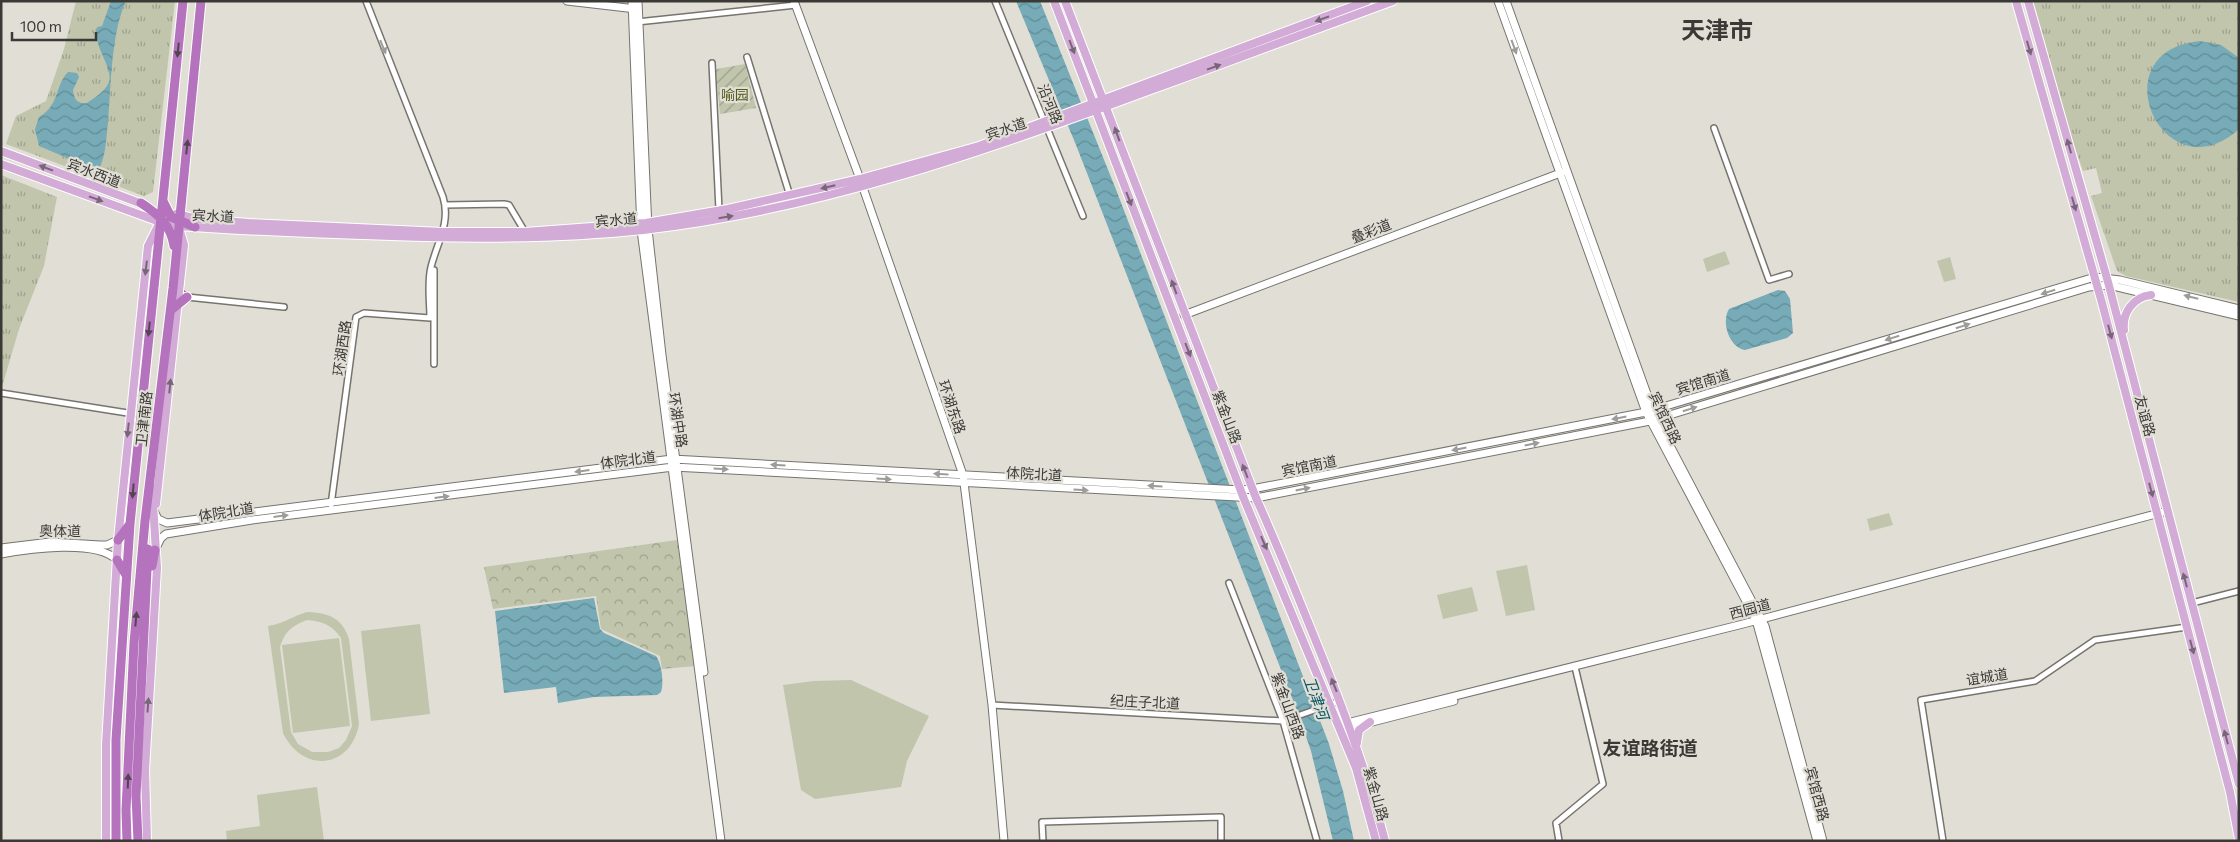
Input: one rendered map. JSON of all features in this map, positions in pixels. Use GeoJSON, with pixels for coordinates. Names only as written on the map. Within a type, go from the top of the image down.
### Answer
{"type":"FeatureCollection","features":[{"type":"Feature","properties":{"kind":"highway","name":"卫津南路"},"geometry":{"type":"LineString","coordinates":[[116,841],[116,740],[130,524],[183,1]]}},
{"type":"Feature","properties":{"kind":"highway","name":"卫津南路"},"geometry":{"type":"LineString","coordinates":[[127,841],[134,643],[145,521],[174,307],[180,292],[176,257],[201,1]]}},
{"type":"Feature","properties":{"kind":"highway"},"geometry":{"type":"LineString","coordinates":[[140,203],[155,201],[163,193]]}},
{"type":"Feature","properties":{"kind":"highway"},"geometry":{"type":"LineString","coordinates":[[140,203],[162,216],[196,223]]}},
{"type":"Feature","properties":{"kind":"highway"},"geometry":{"type":"LineString","coordinates":[[162,216],[172,237],[176,257]]}},
{"type":"Feature","properties":{"kind":"highway"},"geometry":{"type":"LineString","coordinates":[[174,307],[180,292]]}},
{"type":"Feature","properties":{"kind":"highway"},"geometry":{"type":"LineString","coordinates":[[138,841],[136,796],[148,585],[151,478]]}},
{"type":"Feature","properties":{"kind":"highway"},"geometry":{"type":"LineString","coordinates":[[118,540],[130,524]]}},
{"type":"Feature","properties":{"kind":"highway"},"geometry":{"type":"LineString","coordinates":[[148,585],[155,550]]}},
{"type":"Feature","properties":{"kind":"highway"},"geometry":{"type":"LineString","coordinates":[[117,560],[126,576]]}},
{"type":"Feature","properties":{"kind":"main road"},"geometry":{"type":"LineString","coordinates":[[567,1],[635,5]]}},
{"type":"Feature","properties":{"kind":"main road","name":"紫金山路"},"geometry":{"type":"LineString","coordinates":[[1054,1],[1244,499],[1350,753],[1376,841]]}},
{"type":"Feature","properties":{"kind":"main road","name":"紫金山路"},"geometry":{"type":"LineString","coordinates":[[1065,1],[1252,489],[1281,554],[1351,727],[1386,841]]}},
{"type":"Feature","properties":{"kind":"main road"},"geometry":{"type":"LineString","coordinates":[[1105,104],[1367,1]]}},
{"type":"Feature","properties":{"kind":"main road"},"geometry":{"type":"LineString","coordinates":[[1094,108],[1394,1]]}},
{"type":"Feature","properties":{"kind":"main road","name":"宾馆西路"},"geometry":{"type":"LineString","coordinates":[[1498,1],[1563,172],[1649,412],[1752,606]]}},
{"type":"Feature","properties":{"kind":"main road","name":"宾馆西路"},"geometry":{"type":"LineString","coordinates":[[1506,1],[1563,172]]}},
{"type":"Feature","properties":{"kind":"main road","name":"友谊路"},"geometry":{"type":"LineString","coordinates":[[2016,1],[2096,282],[2230,792],[2239,839]]}},
{"type":"Feature","properties":{"kind":"main road","name":"友谊路"},"geometry":{"type":"LineString","coordinates":[[2028,1],[2108,281],[2239,784]]}},
{"type":"Feature","properties":{"kind":"main road","name":"环湖东路"},"geometry":{"type":"LineString","coordinates":[[795,3],[861,183],[964,479],[992,705],[1004,841]]}},
{"type":"Feature","properties":{"kind":"main road","name":"环湖中路"},"geometry":{"type":"LineString","coordinates":[[635,5],[645,226],[721,841]]}},
{"type":"Feature","properties":{"kind":"main road","name":"环湖中路"},"geometry":{"type":"LineString","coordinates":[[636,22],[640,212],[645,226]]}},
{"type":"Feature","properties":{"kind":"main road","name":"宾水道"},"geometry":{"type":"LineString","coordinates":[[441,235],[645,226],[661,228],[767,210],[861,183],[1094,108]]}},
{"type":"Feature","properties":{"kind":"main road","name":"宾水西道"},"geometry":{"type":"LineString","coordinates":[[1,151],[140,203]]}},
{"type":"Feature","properties":{"kind":"main road","name":"宾水西道"},"geometry":{"type":"LineString","coordinates":[[1,164],[136,213],[162,216]]}},
{"type":"Feature","properties":{"kind":"main road","name":"叠彩道"},"geometry":{"type":"LineString","coordinates":[[1184,315],[1563,172]]}},
{"type":"Feature","properties":{"kind":"main road","name":"宾水道"},"geometry":{"type":"LineString","coordinates":[[196,223],[441,235],[563,237],[645,226],[861,183]]}},
{"type":"Feature","properties":{"kind":"main road"},"geometry":{"type":"LineString","coordinates":[[106,841],[106,746],[118,540],[148,246],[162,216],[177,206],[182,195]]}},
{"type":"Feature","properties":{"kind":"main road"},"geometry":{"type":"LineString","coordinates":[[182,195],[185,208],[196,223]]}},
{"type":"Feature","properties":{"kind":"main road"},"geometry":{"type":"LineString","coordinates":[[136,213],[149,224],[157,246]]}},
{"type":"Feature","properties":{"kind":"main road"},"geometry":{"type":"LineString","coordinates":[[179,221],[184,245],[180,292]]}},
{"type":"Feature","properties":{"kind":"main road"},"geometry":{"type":"LineString","coordinates":[[2096,282],[2108,281],[2239,309]]}},
{"type":"Feature","properties":{"kind":"main road"},"geometry":{"type":"LineString","coordinates":[[2108,281],[2151,295],[2239,316]]}},
{"type":"Feature","properties":{"kind":"main road","name":"宾馆南道"},"geometry":{"type":"LineString","coordinates":[[1252,489],[1649,412],[2096,282]]}},
{"type":"Feature","properties":{"kind":"main road","name":"宾馆南道"},"geometry":{"type":"LineString","coordinates":[[1256,498],[1653,420],[2096,282]]}},
{"type":"Feature","properties":{"kind":"main road"},"geometry":{"type":"LineString","coordinates":[[2126,352],[2123,328],[2125,314],[2137,300],[2151,295]]}},
{"type":"Feature","properties":{"kind":"main road"},"geometry":{"type":"LineString","coordinates":[[153,514],[174,307]]}},
{"type":"Feature","properties":{"kind":"main road","name":"环湖中路"},"geometry":{"type":"LineString","coordinates":[[675,463],[725,841]]}},
{"type":"Feature","properties":{"kind":"main road","name":"体院北道"},"geometry":{"type":"LineString","coordinates":[[153,514],[158,519],[167,523],[330,507],[675,463],[964,479],[1244,499]]}},
{"type":"Feature","properties":{"kind":"main road"},"geometry":{"type":"LineString","coordinates":[[147,841],[144,770],[157,568],[151,478]]}},
{"type":"Feature","properties":{"kind":"main road","name":"体院北道"},"geometry":{"type":"LineString","coordinates":[[964,479],[1242,490]]}},
{"type":"Feature","properties":{"kind":"main road"},"geometry":{"type":"LineString","coordinates":[[1242,490],[1252,489]]}},
{"type":"Feature","properties":{"kind":"main road"},"geometry":{"type":"LineString","coordinates":[[1244,499],[1256,498]]}},
{"type":"Feature","properties":{"kind":"main road","name":"体院北道"},"geometry":{"type":"LineString","coordinates":[[155,550],[158,542],[166,534],[330,507]]}},
{"type":"Feature","properties":{"kind":"main road","name":"西园道"},"geometry":{"type":"LineString","coordinates":[[1340,727],[1351,727],[1368,720],[1743,626],[2167,513]]}},
{"type":"Feature","properties":{"kind":"main road","name":"奥体道"},"geometry":{"type":"LineString","coordinates":[[1,548],[50,542],[107,545],[118,540]]}},
{"type":"Feature","properties":{"kind":"main road"},"geometry":{"type":"LineString","coordinates":[[1,554],[38,548],[75,548],[106,552],[117,560]]}},
{"type":"Feature","properties":{"kind":"main road"},"geometry":{"type":"LineString","coordinates":[[1752,606],[1758,621]]}},
{"type":"Feature","properties":{"kind":"main road"},"geometry":{"type":"LineString","coordinates":[[1743,626],[1749,619],[1752,606]]}},
{"type":"Feature","properties":{"kind":"main road","name":"宾馆西路"},"geometry":{"type":"LineString","coordinates":[[1758,621],[1817,841]]}},
{"type":"Feature","properties":{"kind":"main road","name":"宾馆西路"},"geometry":{"type":"LineString","coordinates":[[1758,621],[1823,841]]}},
{"type":"Feature","properties":{"kind":"main road"},"geometry":{"type":"LineString","coordinates":[[1358,747],[1359,730],[1368,720]]}},
{"type":"Feature","properties":{"kind":"main road"},"geometry":{"type":"LineString","coordinates":[[1350,753],[1351,727]]}},
{"type":"Feature","properties":{"kind":"street","name":"环湖西路"},"geometry":{"type":"LineString","coordinates":[[330,507],[356,317],[364,313],[430,318],[430,268],[441,235],[446,205],[366,1]]}},
{"type":"Feature","properties":{"kind":"street","name":"沿河路"},"geometry":{"type":"LineString","coordinates":[[995,1],[1083,216]]}},
{"type":"Feature","properties":{"kind":"street"},"geometry":{"type":"LineString","coordinates":[[636,22],[795,3]]}},
{"type":"Feature","properties":{"kind":"street"},"geometry":{"type":"LineString","coordinates":[[747,57],[790,196]]}},
{"type":"Feature","properties":{"kind":"street"},"geometry":{"type":"LineString","coordinates":[[712,63],[719,210]]}},
{"type":"Feature","properties":{"kind":"street"},"geometry":{"type":"LineString","coordinates":[[1714,128],[1769,280],[1789,274]]}},
{"type":"Feature","properties":{"kind":"street"},"geometry":{"type":"LineString","coordinates":[[446,205],[509,205],[525,232]]}},
{"type":"Feature","properties":{"kind":"street"},"geometry":{"type":"LineString","coordinates":[[434,256],[434,364]]}},
{"type":"Feature","properties":{"kind":"street"},"geometry":{"type":"LineString","coordinates":[[180,292],[284,307]]}},
{"type":"Feature","properties":{"kind":"street"},"geometry":{"type":"LineString","coordinates":[[1,393],[140,415]]}},
{"type":"Feature","properties":{"kind":"street","name":"紫金山西路"},"geometry":{"type":"LineString","coordinates":[[1228,583],[1283,721],[1317,841]]}},
{"type":"Feature","properties":{"kind":"street"},"geometry":{"type":"LineString","coordinates":[[2192,603],[2239,591]]}},
{"type":"Feature","properties":{"kind":"street","name":"谊城道"},"geometry":{"type":"LineString","coordinates":[[1943,841],[1921,700],[2035,681],[2095,640],[2187,627]]}},
{"type":"Feature","properties":{"kind":"street"},"geometry":{"type":"LineString","coordinates":[[1559,841],[1556,822],[1603,784],[1576,669]]}},
{"type":"Feature","properties":{"kind":"street"},"geometry":{"type":"LineString","coordinates":[[1331,704],[1340,701]]}},
{"type":"Feature","properties":{"kind":"street","name":"纪庄子北道"},"geometry":{"type":"LineString","coordinates":[[992,705],[1283,721],[1296,718],[1331,704]]}},
{"type":"Feature","properties":{"kind":"street"},"geometry":{"type":"LineString","coordinates":[[1043,841],[1042,822],[1221,817],[1221,841]]}},
{"type":"Feature","properties":{"kind":"green space"},"geometry":{"type":"Polygon","coordinates":[[[76,1],[175,1],[153,192],[144,196],[6,144],[16,116],[46,101],[64,49],[76,1]]]}},
{"type":"Feature","properties":{"kind":"green space"},"geometry":{"type":"Polygon","coordinates":[[[2031,1],[2239,1],[2239,302],[2126,276],[2117,271],[2091,196],[2102,193],[2096,168],[2083,171],[2063,114],[2031,1]]]}},
{"type":"Feature","properties":{"kind":"green space","name":"喻园"},"geometry":{"type":"Polygon","coordinates":[[[745,64],[756,108],[720,114],[717,69],[745,64]]]}},
{"type":"Feature","properties":{"kind":"green space"},"geometry":{"type":"Polygon","coordinates":[[[1,175],[57,197],[44,266],[19,329],[2,387],[1,175]]]}},
{"type":"Feature","properties":{"kind":"green space"},"geometry":{"type":"Polygon","coordinates":[[[1725,251],[1730,264],[1707,272],[1703,259],[1725,251]]]}},
{"type":"Feature","properties":{"kind":"green space"},"geometry":{"type":"Polygon","coordinates":[[[1950,257],[1956,279],[1944,282],[1937,261],[1950,257]]]}},
{"type":"Feature","properties":{"kind":"green space"},"geometry":{"type":"Polygon","coordinates":[[[1889,513],[1893,525],[1870,531],[1867,519],[1889,513]]]}},
{"type":"Feature","properties":{"kind":"green space"},"geometry":{"type":"Polygon","coordinates":[[[677,540],[696,666],[662,669],[660,656],[601,629],[596,596],[493,609],[484,567],[677,540]]]}},
{"type":"Feature","properties":{"kind":"green space"},"geometry":{"type":"Polygon","coordinates":[[[1527,565],[1535,610],[1506,616],[1496,571],[1527,565]]]}},
{"type":"Feature","properties":{"kind":"green space"},"geometry":{"type":"Polygon","coordinates":[[[1472,587],[1478,611],[1443,619],[1437,595],[1472,587]]]}},
{"type":"Feature","properties":{"kind":"green space"},"geometry":{"type":"Polygon","coordinates":[[[307,612],[328,615],[338,621],[349,639],[359,724],[354,739],[347,750],[337,757],[326,761],[314,760],[302,755],[292,746],[283,733],[268,626],[307,612]],[[307,620],[297,624],[284,637],[280,647],[291,732],[298,744],[312,752],[328,752],[339,748],[346,740],[352,726],[341,638],[330,627],[307,620]]]}},
{"type":"Feature","properties":{"kind":"green space"},"geometry":{"type":"Polygon","coordinates":[[[420,624],[430,714],[371,721],[361,631],[420,624]]]}},
{"type":"Feature","properties":{"kind":"green space"},"geometry":{"type":"Polygon","coordinates":[[[339,638],[350,726],[293,733],[282,645],[339,638]]]}},
{"type":"Feature","properties":{"kind":"green space"},"geometry":{"type":"Polygon","coordinates":[[[851,680],[929,716],[907,761],[901,787],[815,799],[801,790],[783,685],[814,681],[851,680]]]}},
{"type":"Feature","properties":{"kind":"green space"},"geometry":{"type":"Polygon","coordinates":[[[317,787],[324,841],[227,841],[226,831],[260,826],[257,795],[317,787]]]}},
{"type":"Feature","properties":{"kind":"water"},"geometry":{"type":"Polygon","coordinates":[[[111,1],[126,1],[117,28],[106,142],[103,160],[98,171],[39,146],[35,129],[39,117],[46,112],[54,101],[68,72],[77,73],[79,77],[73,90],[75,98],[81,103],[87,103],[108,84],[109,72],[96,35],[97,27],[102,26],[111,1]]]}},
{"type":"Feature","properties":{"kind":"water"},"geometry":{"type":"Polygon","coordinates":[[[1016,1],[1040,1],[1115,187],[1329,744],[1343,791],[1354,841],[1333,841],[1311,751],[1296,708],[1076,145],[1016,1]]]}},
{"type":"Feature","properties":{"kind":"water"},"geometry":{"type":"Polygon","coordinates":[[[2200,41],[2221,45],[2239,58],[2239,129],[2212,145],[2187,145],[2167,134],[2153,114],[2147,91],[2152,69],[2169,50],[2200,41]]]}},
{"type":"Feature","properties":{"kind":"water"},"geometry":{"type":"Polygon","coordinates":[[[1778,290],[1785,291],[1790,299],[1793,333],[1787,338],[1745,350],[1739,348],[1731,339],[1726,327],[1729,309],[1778,290]]]}},
{"type":"Feature","properties":{"kind":"water"},"geometry":{"type":"Polygon","coordinates":[[[594,598],[600,629],[604,633],[656,656],[662,674],[661,692],[657,695],[594,697],[558,703],[556,687],[504,693],[495,611],[594,598]]]}},
{"type":"Feature","properties":{"kind":"district","name":"天津市"},"geometry":{"type":"Point","coordinates":[1717,31]}},
{"type":"Feature","properties":{"kind":"district","name":"友谊路街道"},"geometry":{"type":"Point","coordinates":[1650,748]}},
{"type":"Feature","properties":{"kind":"water label","name":"卫津河"},"geometry":{"type":"Point","coordinates":[1316,698]}}]}
